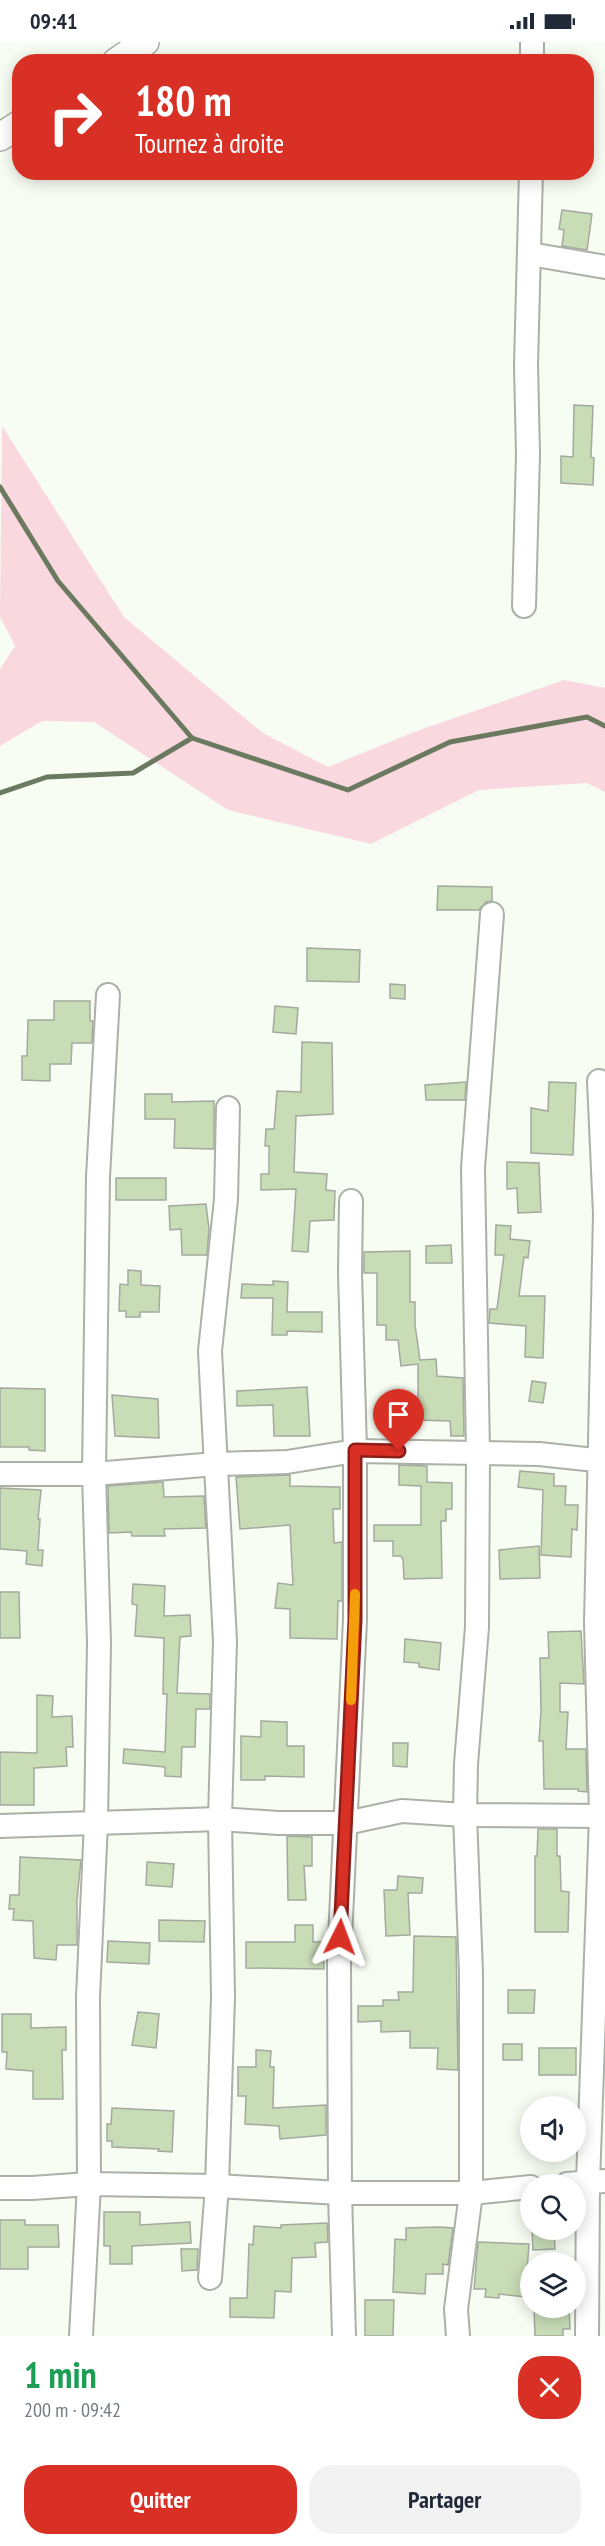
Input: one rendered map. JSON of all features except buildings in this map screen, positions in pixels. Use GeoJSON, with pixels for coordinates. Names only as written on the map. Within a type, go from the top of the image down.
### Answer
{"type":"FeatureCollection","features":[{"type":"Feature","properties":{"kind":"street"},"geometry":{"type":"LineString","coordinates":[[128,54],[145,42]]}},
{"type":"Feature","properties":{"kind":"street"},"geometry":{"type":"LineString","coordinates":[[524,606],[531,180]]}},
{"type":"Feature","properties":{"kind":"street"},"geometry":{"type":"LineString","coordinates":[[530,254],[605,267]]}},
{"type":"Feature","properties":{"kind":"street"},"geometry":{"type":"LineString","coordinates":[[458,2336],[456,2309],[471,2193],[471,1973],[465,1815],[466,1764],[477,1628],[478,1452],[473,1168],[492,914]]}},
{"type":"Feature","properties":{"kind":"street"},"geometry":{"type":"LineString","coordinates":[[81,2336],[89,2184],[88,1997],[96,1823],[99,1643],[94,1474],[98,1177],[108,995]]}},
{"type":"Feature","properties":{"kind":"street"},"geometry":{"type":"LineString","coordinates":[[587,2336],[587,2182],[603,1816],[596,1623],[603,1461],[605,1214],[598,1082]]}},
{"type":"Feature","properties":{"kind":"street"},"geometry":{"type":"LineString","coordinates":[[210,2278],[217,2186],[223,1997],[220,1819],[225,1641],[210,1351],[226,1198],[228,1108]]}},
{"type":"Feature","properties":{"kind":"street"},"geometry":{"type":"LineString","coordinates":[[344,2336],[340,2193],[339,1960],[355,1620],[351,1201]]}},
{"type":"Feature","properties":{"kind":"street"},"geometry":{"type":"LineString","coordinates":[[0,1474],[94,1474],[216,1464],[287,1462],[355,1450],[539,1454],[603,1461]]}},
{"type":"Feature","properties":{"kind":"street"},"geometry":{"type":"LineString","coordinates":[[0,1826],[220,1819],[278,1823],[346,1823],[402,1811],[465,1815],[603,1816]]}},
{"type":"Feature","properties":{"kind":"street"},"geometry":{"type":"LineString","coordinates":[[0,2188],[89,2184],[217,2186],[340,2193],[471,2193],[520,2188]]}},
{"type":"Feature","properties":{"kind":"shaded area"},"geometry":{"type":"Polygon","coordinates":[[[2,426],[124,617],[263,733],[328,767],[414,732],[564,680],[605,688],[605,792],[587,783],[479,790],[371,844],[228,810],[94,722],[42,721],[0,746],[0,669],[15,646],[0,617],[2,426]]]}},
{"type":"Feature","properties":{"kind":"waterway"},"geometry":{"type":"LineString","coordinates":[[0,487],[58,581],[192,738],[348,790],[450,742],[587,717],[605,726]]}},
{"type":"Feature","properties":{"kind":"waterway"},"geometry":{"type":"LineString","coordinates":[[0,793],[47,777],[133,773],[192,738]]}},
{"type":"Feature","properties":{"kind":"slow traffic"},"geometry":{"type":"LineString","coordinates":[[351,1700],[355,1594]]}},
{"type":"Feature","properties":{"kind":"route"},"geometry":{"type":"LineString","coordinates":[[340,1937],[355,1620],[355,1450],[399,1451]]}}]}
